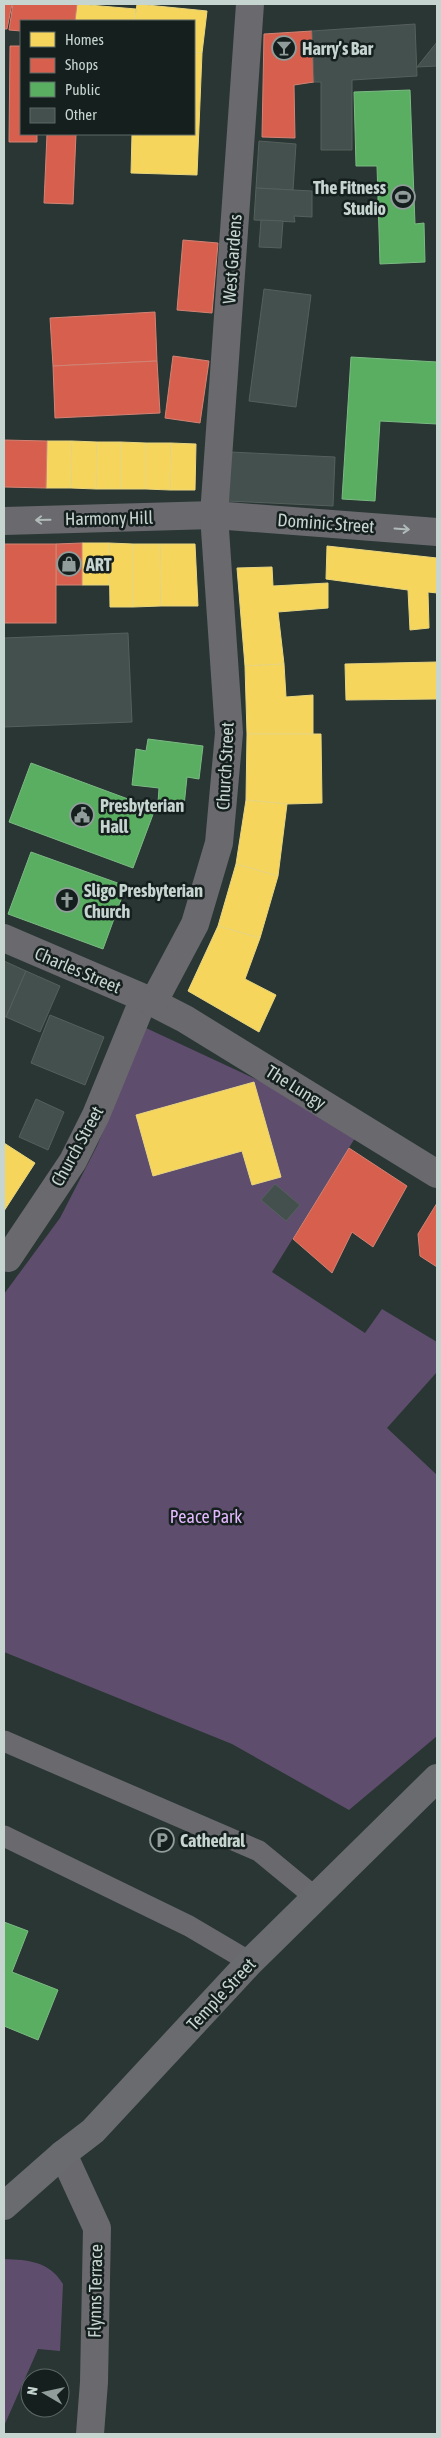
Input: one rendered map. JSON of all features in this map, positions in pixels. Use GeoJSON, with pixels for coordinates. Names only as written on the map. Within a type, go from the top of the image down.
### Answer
{"type":"FeatureCollection","features":[{"type":"Feature","properties":{"kind":"main road","name":"Temple Street"},"geometry":{"type":"LineString","coordinates":[[4,2206],[63,2154],[93,2132],[250,1962],[437,1778]]}},
{"type":"Feature","properties":{"kind":"street","name":"West Gardens"},"geometry":{"type":"LineString","coordinates":[[214,515],[250,4]]}},
{"type":"Feature","properties":{"kind":"street","name":"Harmony Hill"},"geometry":{"type":"LineString","coordinates":[[4,521],[214,515]]}},
{"type":"Feature","properties":{"kind":"street","name":"Dominic Street"},"geometry":{"type":"LineString","coordinates":[[214,515],[437,532]]}},
{"type":"Feature","properties":{"kind":"street","name":"Church Street"},"geometry":{"type":"LineString","coordinates":[[6,1257],[73,1161],[148,1001],[195,924],[219,843],[229,733],[214,515]]}},
{"type":"Feature","properties":{"kind":"street","name":"Charles Street"},"geometry":{"type":"LineString","coordinates":[[4,938],[148,1001]]}},
{"type":"Feature","properties":{"kind":"street","name":"The Lungy"},"geometry":{"type":"LineString","coordinates":[[148,1001],[185,1019],[437,1174]]}},
{"type":"Feature","properties":{"kind":"street","name":"Flynns Terrace"},"geometry":{"type":"LineString","coordinates":[[63,2154],[96,2228],[94,2382],[90,2434]]}},
{"type":"Feature","properties":{"kind":"lane"},"geometry":{"type":"LineString","coordinates":[[4,1741],[259,1851],[316,1898]]}},
{"type":"Feature","properties":{"kind":"lane"},"geometry":{"type":"LineString","coordinates":[[4,1836],[189,1926],[250,1962]]}},
{"type":"Feature","properties":{"kind":"green space","name":"Peace Park"},"geometry":{"type":"Polygon","coordinates":[[[146,1028],[266,1084],[355,1138],[272,1272],[365,1333],[382,1309],[437,1342],[437,1372],[387,1428],[437,1475],[437,1736],[349,1810],[232,1744],[4,1652],[4,1294],[60,1218],[97,1146],[146,1028]]]}},
{"type":"Feature","properties":{"kind":"green space"},"geometry":{"type":"Polygon","coordinates":[[[4,2259],[30,2261],[45,2266],[63,2284],[60,2351],[38,2349],[30,2368],[20,2368],[20,2390],[4,2426],[4,2259]]]}},
{"type":"Feature","properties":{"kind":"building: Homes"},"geometry":{"type":"Polygon","coordinates":[[[77,4],[136,9],[135,20],[75,20],[77,4]]]}},
{"type":"Feature","properties":{"kind":"building: Homes"},"geometry":{"type":"Polygon","coordinates":[[[137,4],[207,11],[202,53],[195,52],[195,20],[135,20],[137,4]]]}},
{"type":"Feature","properties":{"kind":"building: Homes"},"geometry":{"type":"Polygon","coordinates":[[[195,52],[202,53],[197,175],[131,173],[132,135],[195,135],[195,52]]]}},
{"type":"Feature","properties":{"kind":"building: Homes"},"geometry":{"type":"Polygon","coordinates":[[[47,441],[72,441],[71,488],[46,488],[47,441]]]}},
{"type":"Feature","properties":{"kind":"building: Homes"},"geometry":{"type":"Polygon","coordinates":[[[72,441],[97,442],[96,489],[71,488],[72,441]]]}},
{"type":"Feature","properties":{"kind":"building: Homes"},"geometry":{"type":"Polygon","coordinates":[[[97,442],[121,442],[121,489],[96,489],[97,442]]]}},
{"type":"Feature","properties":{"kind":"building: Homes"},"geometry":{"type":"Polygon","coordinates":[[[121,442],[146,443],[146,489],[121,489],[121,442]]]}},
{"type":"Feature","properties":{"kind":"building: Homes"},"geometry":{"type":"Polygon","coordinates":[[[146,443],[171,443],[170,490],[146,489],[146,443]]]}},
{"type":"Feature","properties":{"kind":"building: Homes"},"geometry":{"type":"Polygon","coordinates":[[[171,443],[196,444],[195,490],[170,490],[171,443]]]}},
{"type":"Feature","properties":{"kind":"building: Homes"},"geometry":{"type":"Polygon","coordinates":[[[82,543],[109,543],[110,585],[82,585],[82,543]]]}},
{"type":"Feature","properties":{"kind":"building: Homes"},"geometry":{"type":"Polygon","coordinates":[[[109,543],[133,544],[133,607],[110,607],[109,543]]]}},
{"type":"Feature","properties":{"kind":"building: Homes"},"geometry":{"type":"Polygon","coordinates":[[[133,544],[160,544],[161,606],[133,607],[133,544]]]}},
{"type":"Feature","properties":{"kind":"building: Homes"},"geometry":{"type":"Polygon","coordinates":[[[160,544],[195,544],[198,606],[161,606],[160,544]]]}},
{"type":"Feature","properties":{"kind":"building: Homes"},"geometry":{"type":"Polygon","coordinates":[[[327,546],[437,558],[437,593],[428,592],[429,628],[410,630],[408,590],[326,579],[327,546]]]}},
{"type":"Feature","properties":{"kind":"building: Homes"},"geometry":{"type":"Polygon","coordinates":[[[272,567],[273,586],[328,583],[328,608],[278,612],[284,664],[245,666],[237,568],[272,567]]]}},
{"type":"Feature","properties":{"kind":"building: Homes"},"geometry":{"type":"Polygon","coordinates":[[[437,662],[437,699],[346,700],[345,664],[437,662]]]}},
{"type":"Feature","properties":{"kind":"building: Homes"},"geometry":{"type":"Polygon","coordinates":[[[284,664],[286,697],[313,695],[313,734],[247,734],[245,666],[284,664]]]}},
{"type":"Feature","properties":{"kind":"building: Homes"},"geometry":{"type":"Polygon","coordinates":[[[247,734],[321,734],[322,803],[287,804],[246,800],[247,734]]]}},
{"type":"Feature","properties":{"kind":"building: Homes"},"geometry":{"type":"Polygon","coordinates":[[[246,800],[287,804],[278,876],[236,864],[246,800]]]}},
{"type":"Feature","properties":{"kind":"building: Homes"},"geometry":{"type":"Polygon","coordinates":[[[236,864],[278,876],[260,938],[218,926],[236,864]]]}},
{"type":"Feature","properties":{"kind":"building: Homes"},"geometry":{"type":"Polygon","coordinates":[[[218,926],[260,938],[245,979],[276,995],[259,1032],[188,991],[218,926]]]}},
{"type":"Feature","properties":{"kind":"building: Homes"},"geometry":{"type":"Polygon","coordinates":[[[254,1082],[281,1177],[252,1185],[242,1151],[153,1176],[136,1115],[254,1082]]]}},
{"type":"Feature","properties":{"kind":"building: Homes"},"geometry":{"type":"Polygon","coordinates":[[[4,1143],[35,1163],[4,1211],[4,1143]]]}},
{"type":"Feature","properties":{"kind":"building: Shops"},"geometry":{"type":"Polygon","coordinates":[[[4,4],[12,4],[7,29],[4,29],[4,4]]]}},
{"type":"Feature","properties":{"kind":"building: Shops"},"geometry":{"type":"Polygon","coordinates":[[[13,4],[77,4],[75,20],[20,20],[20,31],[9,30],[13,4]]]}},
{"type":"Feature","properties":{"kind":"building: Shops"},"geometry":{"type":"Polygon","coordinates":[[[312,31],[314,82],[294,85],[295,138],[262,137],[264,34],[312,31]]]}},
{"type":"Feature","properties":{"kind":"building: Shops"},"geometry":{"type":"Polygon","coordinates":[[[10,46],[20,46],[20,135],[37,135],[37,142],[9,142],[10,46]]]}},
{"type":"Feature","properties":{"kind":"building: Shops"},"geometry":{"type":"Polygon","coordinates":[[[47,135],[76,135],[73,204],[44,203],[47,135]]]}},
{"type":"Feature","properties":{"kind":"building: Shops"},"geometry":{"type":"Polygon","coordinates":[[[183,240],[218,243],[212,313],[177,310],[183,240]]]}},
{"type":"Feature","properties":{"kind":"building: Shops"},"geometry":{"type":"Polygon","coordinates":[[[155,312],[157,361],[53,366],[50,318],[155,312]]]}},
{"type":"Feature","properties":{"kind":"building: Shops"},"geometry":{"type":"Polygon","coordinates":[[[173,356],[209,361],[200,423],[165,418],[173,356]]]}},
{"type":"Feature","properties":{"kind":"building: Shops"},"geometry":{"type":"Polygon","coordinates":[[[157,361],[160,413],[55,418],[53,366],[157,361]]]}},
{"type":"Feature","properties":{"kind":"building: Shops"},"geometry":{"type":"Polygon","coordinates":[[[4,440],[47,441],[46,488],[4,487],[4,440]]]}},
{"type":"Feature","properties":{"kind":"building: Shops","name":"ART"},"geometry":{"type":"Polygon","coordinates":[[[82,543],[82,585],[56,585],[56,544],[82,543]]]}},
{"type":"Feature","properties":{"kind":"building: Shops"},"geometry":{"type":"Polygon","coordinates":[[[4,544],[56,544],[56,623],[4,623],[4,544]]]}},
{"type":"Feature","properties":{"kind":"building: Shops"},"geometry":{"type":"Polygon","coordinates":[[[349,1148],[407,1186],[373,1247],[352,1232],[332,1273],[293,1239],[349,1148]]]}},
{"type":"Feature","properties":{"kind":"building: Shops"},"geometry":{"type":"Polygon","coordinates":[[[437,1203],[437,1267],[420,1256],[418,1234],[437,1203]]]}},
{"type":"Feature","properties":{"kind":"building: Public"},"geometry":{"type":"Polygon","coordinates":[[[410,90],[415,224],[424,223],[425,262],[380,264],[377,166],[356,166],[354,92],[410,90]]]}},
{"type":"Feature","properties":{"kind":"building: Public"},"geometry":{"type":"Polygon","coordinates":[[[351,357],[437,362],[437,424],[380,421],[375,501],[342,499],[351,357]]]}},
{"type":"Feature","properties":{"kind":"building: Public"},"geometry":{"type":"Polygon","coordinates":[[[148,739],[203,746],[199,779],[187,777],[184,806],[158,803],[159,788],[132,785],[136,749],[146,751],[148,739]]]}},
{"type":"Feature","properties":{"kind":"building: Public","name":"Presbyterian Hall"},"geometry":{"type":"Polygon","coordinates":[[[31,763],[155,809],[133,868],[9,822],[31,763]]]}},
{"type":"Feature","properties":{"kind":"building: Public","name":"Sligo Presbyterian Church"},"geometry":{"type":"Polygon","coordinates":[[[31,852],[126,886],[103,949],[8,914],[31,852]]]}},
{"type":"Feature","properties":{"kind":"building: Public"},"geometry":{"type":"Polygon","coordinates":[[[4,1922],[28,1931],[12,1972],[58,1990],[38,2040],[4,2026],[4,1922]]]}},
{"type":"Feature","properties":{"kind":"building: Other"},"geometry":{"type":"Polygon","coordinates":[[[415,24],[417,76],[352,80],[352,150],[321,150],[321,82],[314,82],[312,31],[415,24]]]}},
{"type":"Feature","properties":{"kind":"building: Other"},"geometry":{"type":"Polygon","coordinates":[[[437,42],[437,66],[417,67],[437,42]]]}},
{"type":"Feature","properties":{"kind":"building: Other"},"geometry":{"type":"Polygon","coordinates":[[[259,141],[296,144],[293,190],[256,188],[259,141]]]}},
{"type":"Feature","properties":{"kind":"building: Other"},"geometry":{"type":"Polygon","coordinates":[[[256,188],[312,191],[312,217],[294,216],[295,222],[254,220],[256,188]]]}},
{"type":"Feature","properties":{"kind":"building: Other"},"geometry":{"type":"Polygon","coordinates":[[[261,220],[283,221],[281,248],[259,247],[261,220]]]}},
{"type":"Feature","properties":{"kind":"building: Other"},"geometry":{"type":"Polygon","coordinates":[[[264,289],[311,295],[296,407],[249,401],[264,289]]]}},
{"type":"Feature","properties":{"kind":"building: Other"},"geometry":{"type":"Polygon","coordinates":[[[230,452],[335,457],[333,506],[228,501],[230,452]]]}},
{"type":"Feature","properties":{"kind":"building: Other"},"geometry":{"type":"Polygon","coordinates":[[[128,633],[132,722],[4,727],[4,638],[128,633]]]}},
{"type":"Feature","properties":{"kind":"building: Other"},"geometry":{"type":"Polygon","coordinates":[[[4,961],[26,971],[6,1017],[4,1016],[4,961]]]}},
{"type":"Feature","properties":{"kind":"building: Other"},"geometry":{"type":"Polygon","coordinates":[[[26,971],[60,986],[40,1032],[6,1017],[26,971]]]}},
{"type":"Feature","properties":{"kind":"building: Other"},"geometry":{"type":"Polygon","coordinates":[[[50,1015],[104,1037],[85,1085],[31,1063],[50,1015]]]}},
{"type":"Feature","properties":{"kind":"building: Other"},"geometry":{"type":"Polygon","coordinates":[[[36,1099],[64,1112],[48,1150],[19,1137],[36,1099]]]}},
{"type":"Feature","properties":{"kind":"building: Other"},"geometry":{"type":"Polygon","coordinates":[[[275,1184],[300,1205],[286,1221],[261,1200],[275,1184]]]}},
{"type":"Feature","properties":{"kind":"place","name":"Harry’s Bar"},"geometry":{"type":"Point","coordinates":[284,48]}},
{"type":"Feature","properties":{"kind":"place","name":"The Fitness Studio"},"geometry":{"type":"Point","coordinates":[403,197]}},
{"type":"Feature","properties":{"kind":"place","name":"ART"},"geometry":{"type":"Point","coordinates":[69,564]}},
{"type":"Feature","properties":{"kind":"place","name":"Presbyterian Hall"},"geometry":{"type":"Point","coordinates":[82,815]}},
{"type":"Feature","properties":{"kind":"place","name":"Sligo Presbyterian Church"},"geometry":{"type":"Point","coordinates":[67,900]}},
{"type":"Feature","properties":{"kind":"place","name":"Cathedral"},"geometry":{"type":"Point","coordinates":[162,1840]}}]}
